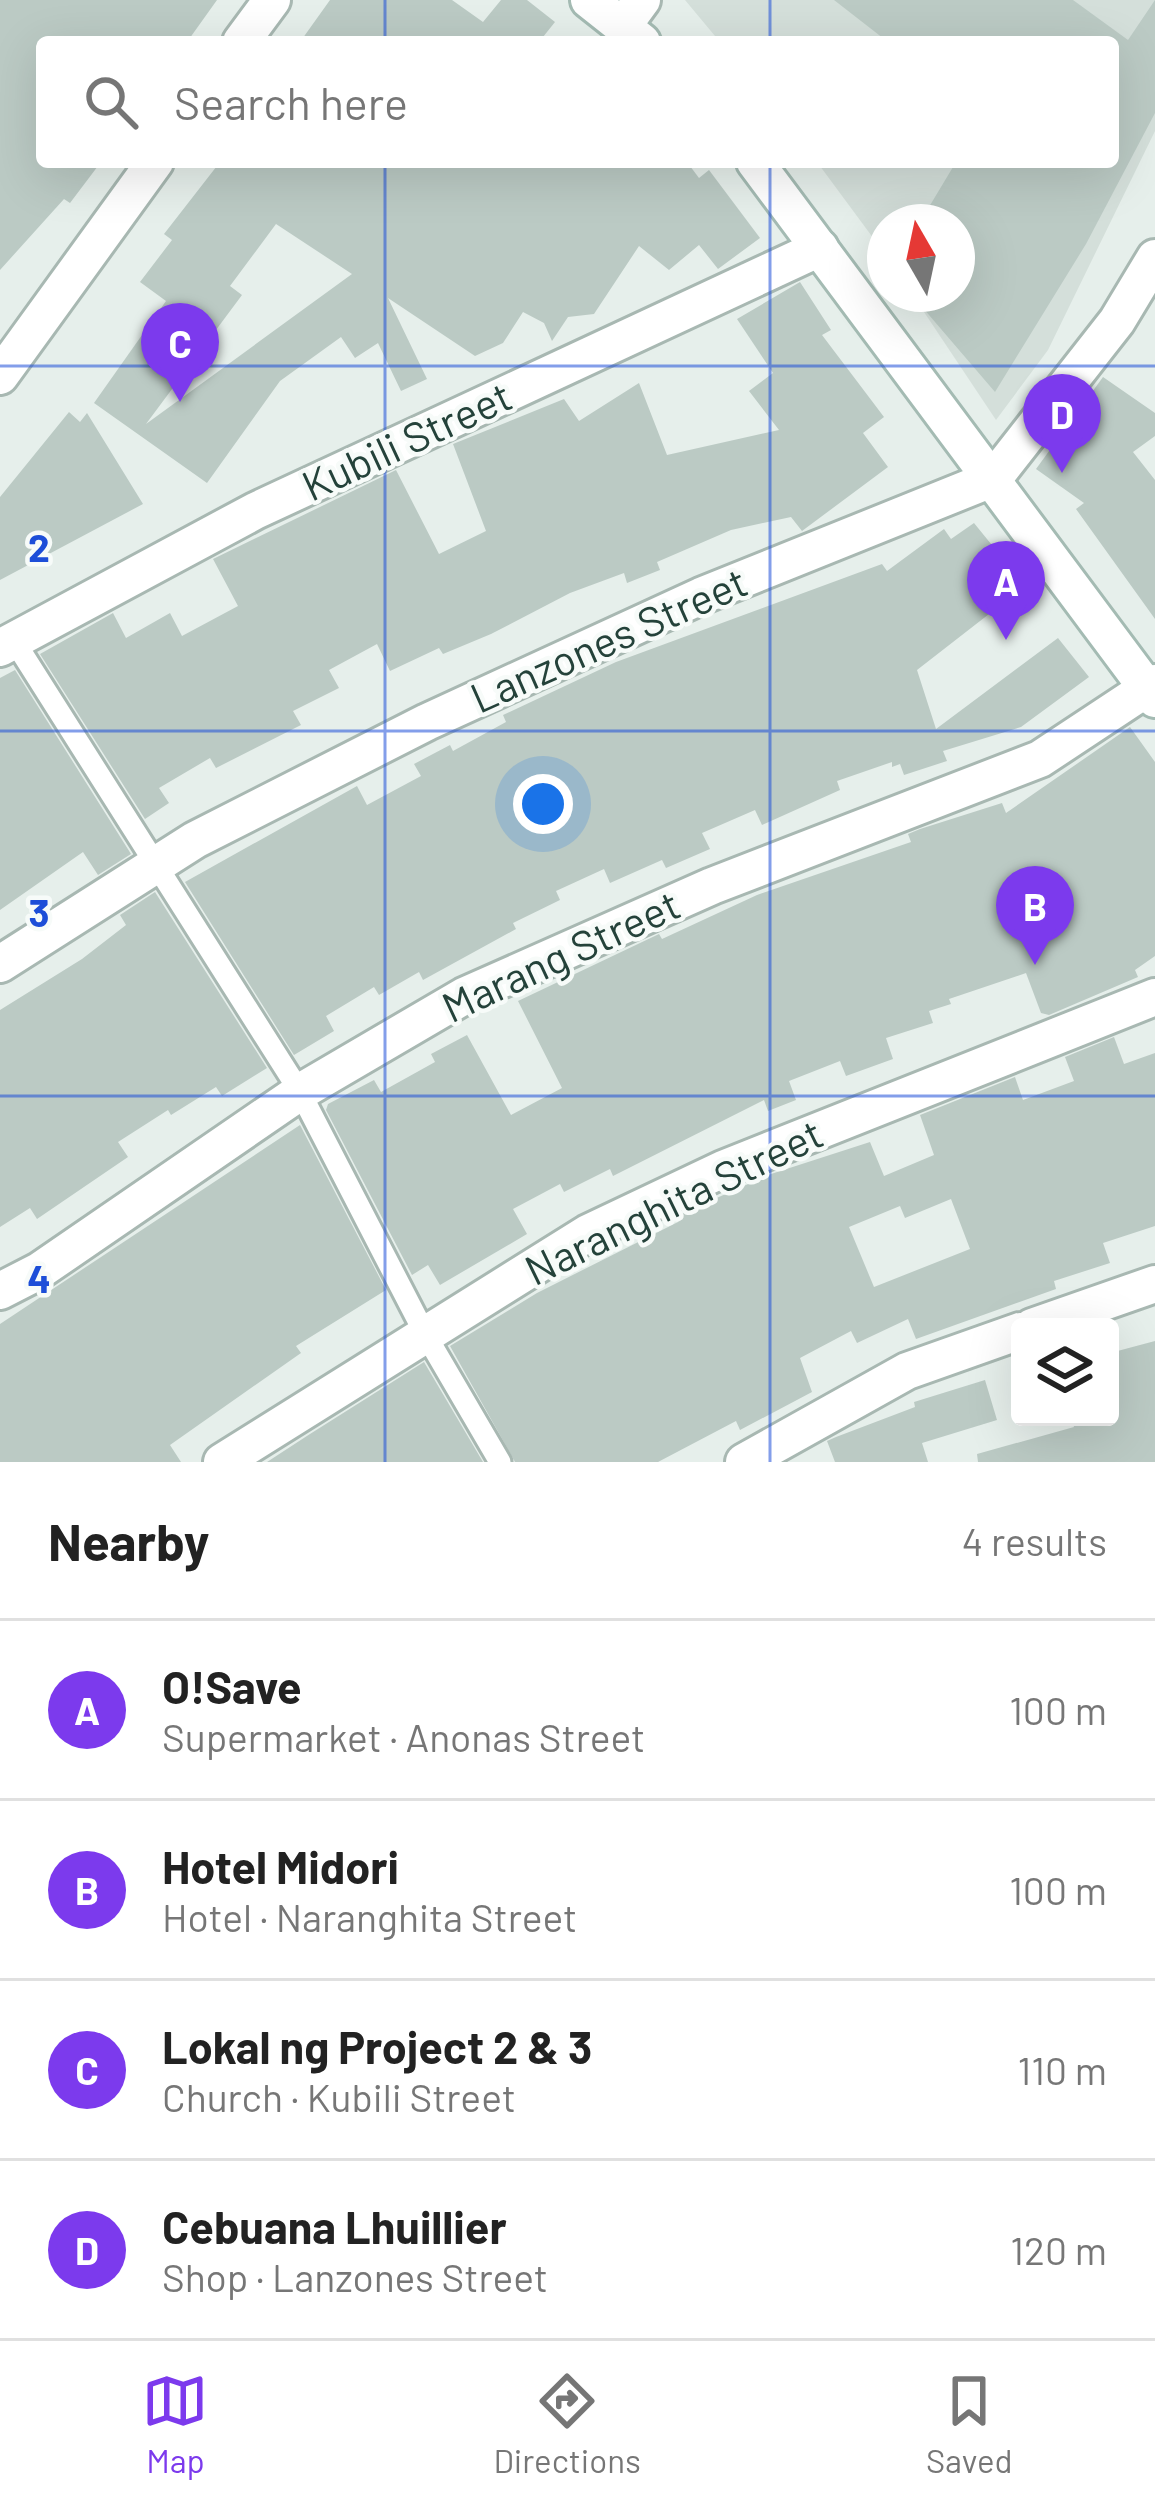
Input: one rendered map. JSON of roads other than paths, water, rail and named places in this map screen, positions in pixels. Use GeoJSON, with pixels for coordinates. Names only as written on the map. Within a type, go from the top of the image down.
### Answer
{"type":"FeatureCollection","features":[{"type":"Feature","properties":{"kind":"street"},"geometry":{"type":"LineString","coordinates":[[246,36],[272,0]]}},
{"type":"Feature","properties":{"kind":"street"},"geometry":{"type":"LineString","coordinates":[[590,0],[636,23]]}},
{"type":"Feature","properties":{"kind":"street"},"geometry":{"type":"LineString","coordinates":[[0,376],[151,168]]}},
{"type":"Feature","properties":{"kind":"street"},"geometry":{"type":"LineString","coordinates":[[760,168],[1153,691]]}},
{"type":"Feature","properties":{"kind":"street","name":"Kubili Street"},"geometry":{"type":"LineString","coordinates":[[7,643],[256,511],[820,248]]}},
{"type":"Feature","properties":{"kind":"street","name":"Lanzones Street"},"geometry":{"type":"LineString","coordinates":[[0,964],[154,863],[427,722],[701,596],[994,478],[1118,321],[1155,258]]}},
{"type":"Feature","properties":{"kind":"street","name":"Marang Street"},"geometry":{"type":"LineString","coordinates":[[0,1291],[39,1270],[300,1092],[464,996],[712,886],[1040,759],[1153,691]]}},
{"type":"Feature","properties":{"kind":"street","name":"Naranghita Street"},"geometry":{"type":"LineString","coordinates":[[222,1462],[588,1233],[723,1169],[1155,997]]}},
{"type":"Feature","properties":{"kind":"street"},"geometry":{"type":"LineString","coordinates":[[1058,1318],[1155,1284]]}},
{"type":"Feature","properties":{"kind":"street"},"geometry":{"type":"LineString","coordinates":[[744,1462],[907,1371],[1011,1334]]}},
{"type":"Feature","properties":{"kind":"lane"},"geometry":{"type":"LineString","coordinates":[[7,643],[300,1092],[424,1332],[500,1462]]}},
{"type":"Feature","properties":{"kind":"place","name":"Lokal ng Project 2 & 3"},"geometry":{"type":"Point","coordinates":[180,402]}},
{"type":"Feature","properties":{"kind":"place","name":"Cebuana Lhuillier"},"geometry":{"type":"Point","coordinates":[1062,473]}},
{"type":"Feature","properties":{"kind":"place","name":"O!Save"},"geometry":{"type":"Point","coordinates":[1006,640]}},
{"type":"Feature","properties":{"kind":"place","name":"Hotel Midori"},"geometry":{"type":"Point","coordinates":[1035,965]}}]}
